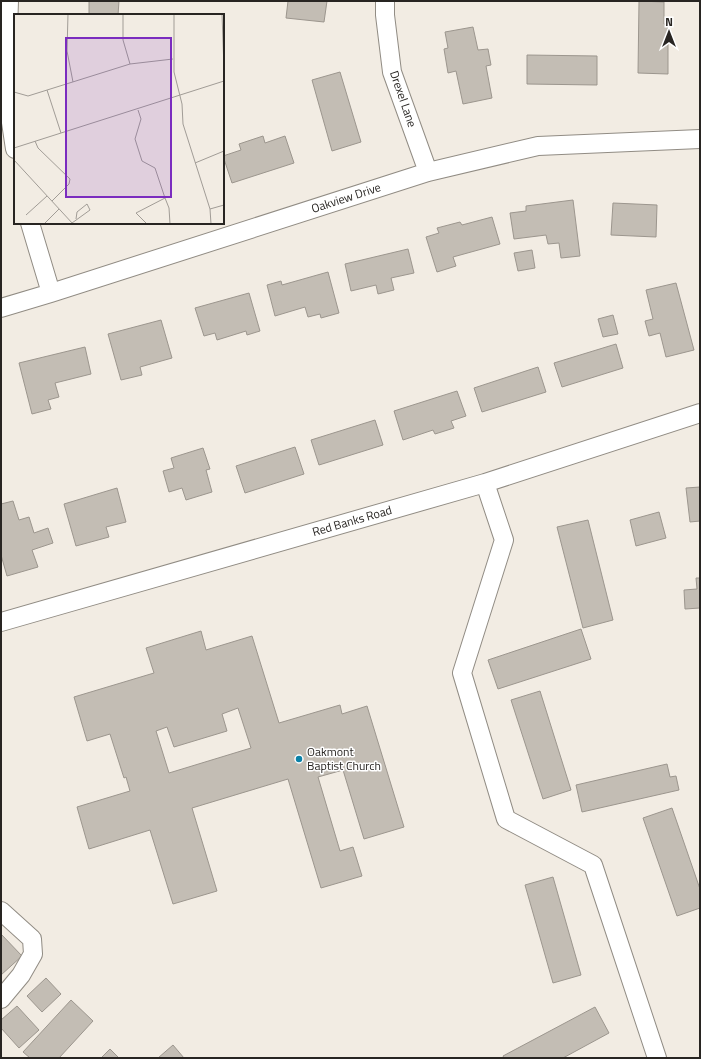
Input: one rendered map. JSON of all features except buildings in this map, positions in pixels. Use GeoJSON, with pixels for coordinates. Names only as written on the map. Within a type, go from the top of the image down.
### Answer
{"type":"FeatureCollection","features":[{"type":"Feature","properties":{"kind":"street"},"geometry":{"type":"LineString","coordinates":[[9,1],[6,89],[14,142]]}},
{"type":"Feature","properties":{"kind":"street","name":"Drexel Lane"},"geometry":{"type":"LineString","coordinates":[[385,1],[384,15],[392,72],[428,172]]}},
{"type":"Feature","properties":{"kind":"street","name":"Oakview Drive"},"geometry":{"type":"LineString","coordinates":[[1,308],[428,172],[538,146],[700,139]]}},
{"type":"Feature","properties":{"kind":"street"},"geometry":{"type":"LineString","coordinates":[[30,224],[51,293]]}},
{"type":"Feature","properties":{"kind":"street","name":"Red Banks Road"},"geometry":{"type":"LineString","coordinates":[[1,622],[485,483],[700,413]]}},
{"type":"Feature","properties":{"kind":"street"},"geometry":{"type":"LineString","coordinates":[[485,483],[504,540],[462,672],[464,680],[506,819],[593,865],[657,1058]]}},
{"type":"Feature","properties":{"kind":"street"},"geometry":{"type":"LineString","coordinates":[[1,911],[32,939],[33,954],[21,975],[1,999]]}},
{"type":"Feature","properties":{"kind":"place","name":"Oakmont Baptist Church"},"geometry":{"type":"Point","coordinates":[299,759]}}]}
